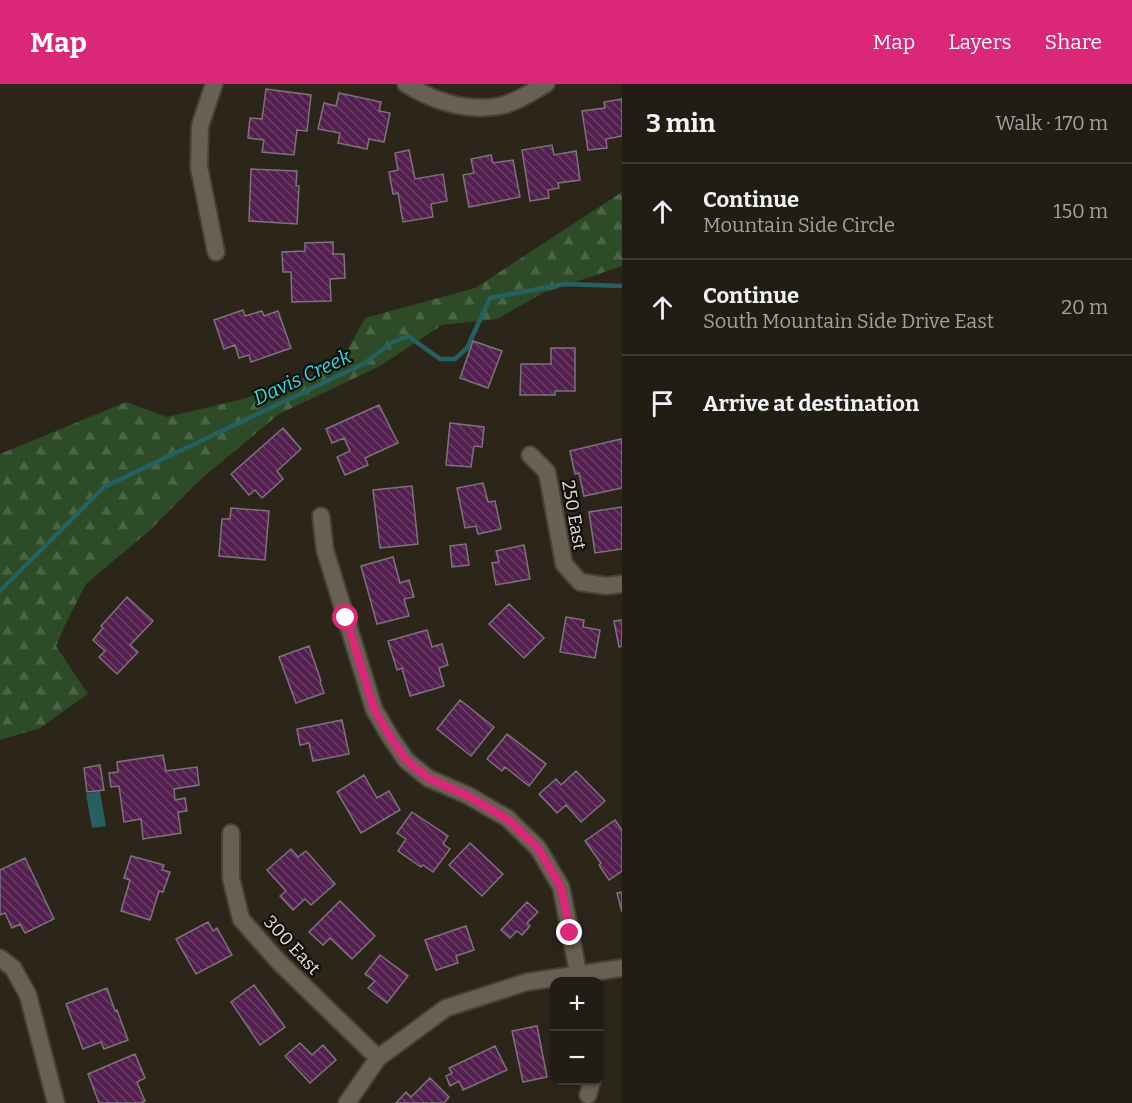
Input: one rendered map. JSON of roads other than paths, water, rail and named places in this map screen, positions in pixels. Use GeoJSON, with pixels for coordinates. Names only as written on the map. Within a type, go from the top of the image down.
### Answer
{"type":"FeatureCollection","features":[{"type":"Feature","properties":{"kind":"street"},"geometry":{"type":"LineString","coordinates":[[214,84],[200,126],[200,167],[216,252]]}},
{"type":"Feature","properties":{"kind":"street"},"geometry":{"type":"LineString","coordinates":[[406,84],[442,102],[474,108],[501,106],[546,84]]}},
{"type":"Feature","properties":{"kind":"street","name":"250 East"},"geometry":{"type":"LineString","coordinates":[[530,456],[547,472],[564,564],[580,582],[606,586],[622,584]]}},
{"type":"Feature","properties":{"kind":"street"},"geometry":{"type":"LineString","coordinates":[[321,516],[325,550],[374,709],[406,760],[428,778],[466,795],[507,819],[538,848],[561,887],[580,977]]}},
{"type":"Feature","properties":{"kind":"street","name":"300 East"},"geometry":{"type":"LineString","coordinates":[[231,833],[231,878],[241,920],[278,961],[378,1058]]}},
{"type":"Feature","properties":{"kind":"street"},"geometry":{"type":"LineString","coordinates":[[0,958],[13,968],[28,995],[56,1103]]}},
{"type":"Feature","properties":{"kind":"street"},"geometry":{"type":"LineString","coordinates":[[584,977],[622,968]]}},
{"type":"Feature","properties":{"kind":"street"},"geometry":{"type":"LineString","coordinates":[[347,1103],[378,1058],[446,1008],[527,982],[550,980]]}},
{"type":"Feature","properties":{"kind":"water"},"geometry":{"type":"Polygon","coordinates":[[[100,791],[106,826],[92,828],[86,794],[100,791]]]}},
{"type":"Feature","properties":{"kind":"waterway","name":"Davis Creek"},"geometry":{"type":"LineString","coordinates":[[0,591],[104,487],[365,363],[391,343],[408,336],[440,359],[455,359],[467,348],[490,298],[564,284],[622,286]]}}]}
